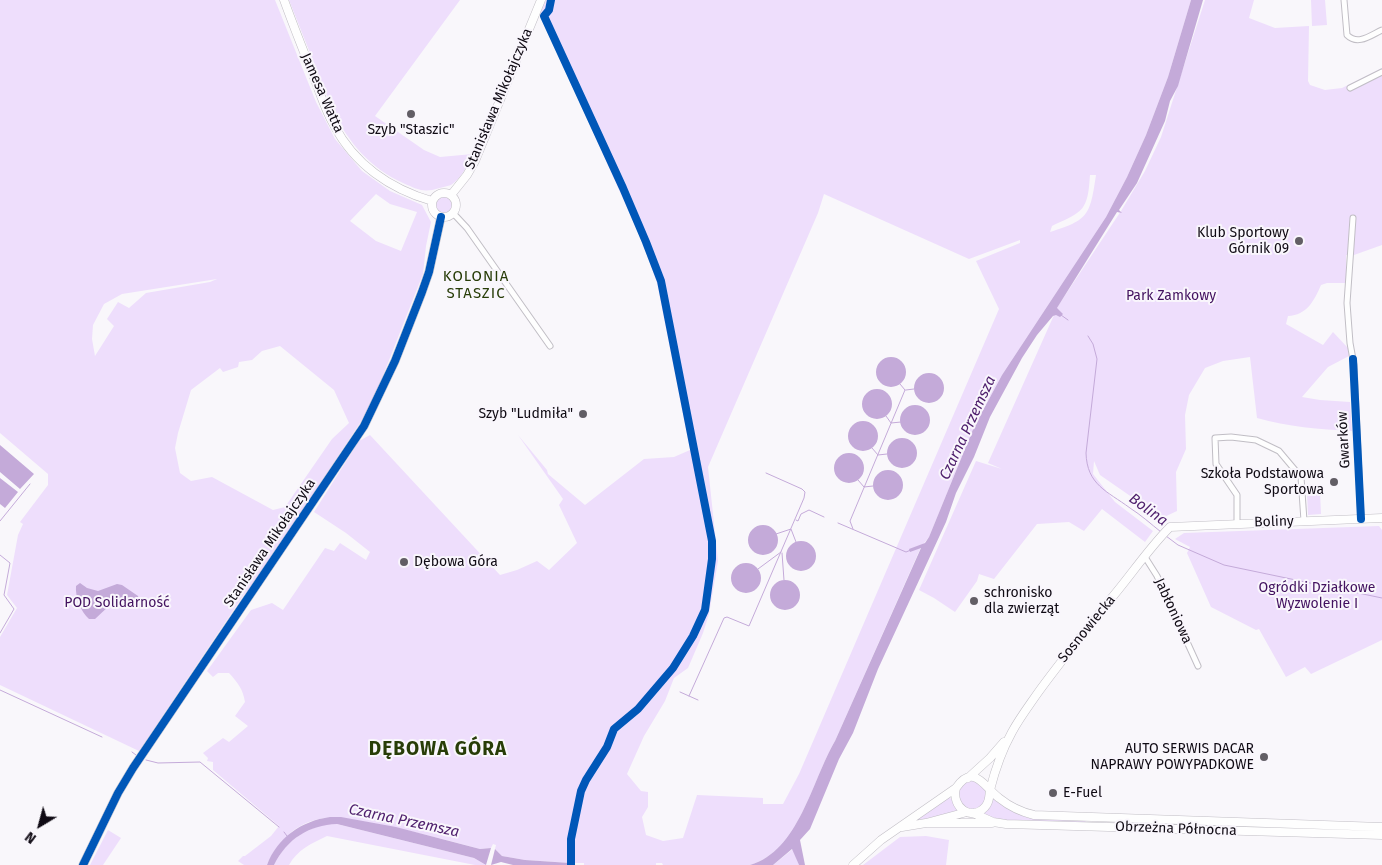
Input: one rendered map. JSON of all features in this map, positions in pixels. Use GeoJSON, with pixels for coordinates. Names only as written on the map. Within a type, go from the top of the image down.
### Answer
{"type":"FeatureCollection","features":[{"type":"Feature","properties":{"kind":"street","name":"Jamesa Watta"},"geometry":{"type":"LineString","coordinates":[[284,0],[328,114],[347,146],[364,165],[386,182],[432,201]]}},
{"type":"Feature","properties":{"kind":"street","name":"Stanisława Mikołajczyka"},"geometry":{"type":"LineString","coordinates":[[451,195],[476,161],[541,0]]}},
{"type":"Feature","properties":{"kind":"street"},"geometry":{"type":"LineString","coordinates":[[1344,0],[1347,35],[1351,39],[1362,40],[1382,30]]}},
{"type":"Feature","properties":{"kind":"street"},"geometry":{"type":"LineString","coordinates":[[1350,88],[1382,72]]}},
{"type":"Feature","properties":{"kind":"street"},"geometry":{"type":"LineString","coordinates":[[438,194],[451,195],[456,202],[453,213],[450,216],[441,217],[432,209],[432,201],[438,194]]}},
{"type":"Feature","properties":{"kind":"street"},"geometry":{"type":"LineString","coordinates":[[453,213],[467,228],[550,346]]}},
{"type":"Feature","properties":{"kind":"street","name":"Stanisława Mikołajczyka"},"geometry":{"type":"LineString","coordinates":[[83,865],[123,783],[364,426],[395,361],[422,292],[429,272],[441,217]]}},
{"type":"Feature","properties":{"kind":"street","name":"Gwarków"},"geometry":{"type":"LineString","coordinates":[[1353,218],[1347,303],[1353,359],[1361,519]]}},
{"type":"Feature","properties":{"kind":"street"},"geometry":{"type":"LineString","coordinates":[[1237,524],[1237,495],[1216,464],[1215,438],[1231,437],[1256,440],[1279,451],[1301,477],[1304,521]]}},
{"type":"Feature","properties":{"kind":"street","name":"Boliny"},"geometry":{"type":"LineString","coordinates":[[1167,530],[1173,527],[1382,518]]}},
{"type":"Feature","properties":{"kind":"street","name":"Sosnowiecka"},"geometry":{"type":"LineString","coordinates":[[900,827],[980,811],[985,808],[1002,754],[1021,717],[1072,647],[1167,530]]}},
{"type":"Feature","properties":{"kind":"street","name":"Jabłoniowa"},"geometry":{"type":"LineString","coordinates":[[1145,557],[1157,576],[1198,666]]}},
{"type":"Feature","properties":{"kind":"street","name":"Sosnowiecka"},"geometry":{"type":"LineString","coordinates":[[854,865],[881,840],[968,778],[990,758],[1012,732]]}},
{"type":"Feature","properties":{"kind":"street"},"geometry":{"type":"LineString","coordinates":[[968,778],[982,780],[990,791]]}},
{"type":"Feature","properties":{"kind":"street"},"geometry":{"type":"LineString","coordinates":[[956,788],[956,802],[959,807],[970,812]]}},
{"type":"Feature","properties":{"kind":"street","name":"Obrzeżna Północna"},"geometry":{"type":"LineString","coordinates":[[990,791],[1014,808],[1034,815],[1126,823]]}},
{"type":"Feature","properties":{"kind":"street","name":"Obrzeżna Północna"},"geometry":{"type":"LineString","coordinates":[[970,812],[993,822],[1006,824],[1126,823],[1298,828],[1382,827]]}},
{"type":"Feature","properties":{"kind":"street"},"geometry":{"type":"LineString","coordinates":[[926,823],[1006,824]]}},
{"type":"Feature","properties":{"kind":"street","name":"Obrzeżna Północna"},"geometry":{"type":"LineString","coordinates":[[1298,828],[1382,835]]}},
{"type":"Feature","properties":{"kind":"green space","name":"POD Solidarność"},"geometry":{"type":"Polygon","coordinates":[[[0,0],[275,0],[316,102],[335,139],[362,171],[390,191],[422,205],[431,222],[423,274],[373,401],[360,423],[139,751],[0,685],[0,637],[17,608],[7,595],[18,535],[23,524],[20,522],[48,485],[48,474],[0,433],[0,0]],[[376,194],[350,221],[376,241],[401,251],[417,212],[390,204],[376,194]],[[217,279],[122,294],[104,304],[93,325],[92,339],[95,356],[114,326],[107,319],[118,302],[129,308],[146,293],[210,282],[217,279]],[[280,346],[262,351],[252,360],[239,362],[238,367],[223,372],[220,368],[191,390],[175,448],[180,473],[191,481],[212,477],[273,510],[285,507],[332,439],[349,423],[334,390],[280,346]]]}},
{"type":"Feature","properties":{"kind":"green space"},"geometry":{"type":"Polygon","coordinates":[[[289,0],[460,0],[375,116],[424,150],[440,157],[473,154],[464,171],[455,182],[434,190],[417,189],[380,170],[353,144],[333,111],[289,0]]]}},
{"type":"Feature","properties":{"kind":"green space"},"geometry":{"type":"Polygon","coordinates":[[[546,0],[1191,0],[1168,77],[1146,135],[1127,177],[1106,217],[1002,375],[974,427],[929,537],[921,547],[811,794],[792,830],[781,845],[767,857],[750,865],[663,865],[662,863],[656,863],[656,865],[584,865],[584,863],[573,863],[574,858],[571,857],[570,863],[525,860],[502,856],[495,849],[496,845],[493,844],[491,848],[480,849],[351,819],[322,818],[307,823],[293,831],[280,843],[267,865],[244,865],[238,861],[271,836],[279,826],[213,770],[213,762],[207,761],[208,758],[203,753],[223,738],[229,742],[248,726],[235,716],[245,702],[243,693],[237,683],[229,673],[218,673],[213,677],[207,671],[251,610],[272,603],[283,610],[325,548],[334,551],[340,543],[366,560],[370,552],[346,533],[314,512],[359,441],[370,435],[500,575],[537,561],[549,570],[577,543],[559,505],[563,499],[518,435],[547,470],[548,474],[585,505],[644,459],[674,457],[690,450],[657,283],[641,239],[540,14],[546,0]],[[1090,175],[1088,196],[1084,206],[1074,215],[1052,226],[1050,232],[1073,224],[1085,214],[1092,199],[1096,175],[1090,175]],[[824,194],[818,213],[708,467],[718,561],[709,614],[703,633],[688,668],[674,678],[665,701],[644,736],[627,774],[641,791],[648,792],[648,807],[642,817],[646,835],[663,841],[683,838],[697,795],[763,798],[763,804],[783,804],[799,774],[999,309],[976,261],[1020,243],[1020,240],[969,259],[824,194]]]}},
{"type":"Feature","properties":{"kind":"green space","name":"Park Zamkowy"},"geometry":{"type":"Polygon","coordinates":[[[1205,0],[1254,0],[1249,18],[1275,28],[1309,26],[1308,81],[1310,85],[1325,90],[1342,88],[1382,68],[1382,245],[1354,255],[1346,255],[1346,283],[1327,283],[1321,285],[1309,306],[1300,313],[1288,316],[1286,324],[1323,345],[1333,332],[1348,348],[1349,356],[1328,367],[1302,397],[1350,402],[1352,431],[1292,426],[1257,418],[1250,357],[1223,361],[1205,368],[1189,395],[1185,415],[1186,449],[1176,472],[1177,511],[1162,518],[1100,475],[1094,461],[1093,474],[1115,502],[1153,531],[1145,542],[1102,509],[1084,531],[1069,522],[1037,524],[994,579],[979,574],[977,581],[955,612],[919,590],[976,461],[1002,469],[988,463],[1058,306],[1121,211],[1145,171],[1161,137],[1205,0]]]}},
{"type":"Feature","properties":{"kind":"green space"},"geometry":{"type":"Polygon","coordinates":[[[1311,0],[1325,0],[1327,25],[1312,26],[1311,0]]]}},
{"type":"Feature","properties":{"kind":"green space"},"geometry":{"type":"Polygon","coordinates":[[[444,197],[452,205],[444,213],[436,205],[444,197]]]}},
{"type":"Feature","properties":{"kind":"green space"},"geometry":{"type":"Polygon","coordinates":[[[1320,492],[1321,514],[1308,515],[1307,493],[1320,492]]]}},
{"type":"Feature","properties":{"kind":"green space","name":"Ogródki Działkowe Wyzwolenie I"},"geometry":{"type":"Polygon","coordinates":[[[1379,526],[1382,530],[1382,640],[1311,674],[1305,667],[1286,677],[1259,629],[1256,630],[1211,607],[1187,553],[1190,547],[1175,539],[1184,533],[1379,526]]]}},
{"type":"Feature","properties":{"kind":"green space"},"geometry":{"type":"Polygon","coordinates":[[[972,781],[982,785],[986,795],[982,805],[972,809],[962,805],[958,795],[962,785],[972,781]]]}},
{"type":"Feature","properties":{"kind":"green space"},"geometry":{"type":"Polygon","coordinates":[[[948,795],[961,812],[912,823],[948,795]]]}},
{"type":"Feature","properties":{"kind":"green space"},"geometry":{"type":"Polygon","coordinates":[[[993,798],[1014,811],[1085,820],[1086,823],[1002,820],[981,814],[993,798]]]}},
{"type":"Feature","properties":{"kind":"green space"},"geometry":{"type":"Polygon","coordinates":[[[327,824],[337,824],[474,858],[486,865],[475,865],[327,836],[310,844],[289,865],[274,865],[283,850],[295,838],[327,824]]]}},
{"type":"Feature","properties":{"kind":"green space"},"geometry":{"type":"Polygon","coordinates":[[[108,830],[121,838],[103,865],[90,865],[108,830]]]}},
{"type":"Feature","properties":{"kind":"green space"},"geometry":{"type":"Polygon","coordinates":[[[926,836],[949,840],[946,865],[863,865],[900,837],[926,836]]]}},
{"type":"Feature","properties":{"kind":"green space"},"geometry":{"type":"Polygon","coordinates":[[[793,849],[799,865],[773,865],[793,849]]]}},
{"type":"Feature","properties":{"kind":"shaded area"},"geometry":{"type":"Polygon","coordinates":[[[1191,0],[1203,0],[1178,86],[1170,101],[1165,121],[1137,183],[1119,210],[1122,213],[1117,212],[1057,308],[1063,314],[1060,317],[1053,316],[1037,335],[1022,358],[990,417],[974,457],[956,493],[946,522],[878,669],[853,733],[839,759],[810,829],[800,840],[805,865],[799,865],[792,849],[773,865],[750,865],[767,857],[781,845],[802,812],[921,548],[910,552],[909,549],[925,543],[929,537],[974,427],[1002,375],[1106,217],[1127,177],[1146,135],[1168,77],[1191,0]]]}},
{"type":"Feature","properties":{"kind":"shaded area"},"geometry":{"type":"Polygon","coordinates":[[[891,357],[902,361],[906,372],[902,383],[891,387],[880,383],[876,372],[880,361],[891,357]]]}},
{"type":"Feature","properties":{"kind":"shaded area"},"geometry":{"type":"Polygon","coordinates":[[[929,373],[940,377],[944,388],[940,399],[929,403],[918,399],[914,388],[918,377],[929,373]]]}},
{"type":"Feature","properties":{"kind":"shaded area"},"geometry":{"type":"Polygon","coordinates":[[[877,389],[888,393],[892,404],[888,415],[877,419],[866,415],[862,404],[866,393],[877,389]]]}},
{"type":"Feature","properties":{"kind":"shaded area"},"geometry":{"type":"Polygon","coordinates":[[[915,405],[926,409],[930,420],[926,431],[915,435],[904,431],[900,420],[904,409],[915,405]]]}},
{"type":"Feature","properties":{"kind":"shaded area"},"geometry":{"type":"Polygon","coordinates":[[[863,421],[874,425],[878,436],[874,447],[863,451],[852,447],[848,436],[852,425],[863,421]]]}},
{"type":"Feature","properties":{"kind":"shaded area"},"geometry":{"type":"Polygon","coordinates":[[[902,438],[913,442],[917,453],[913,464],[902,468],[891,464],[887,453],[891,442],[902,438]]]}},
{"type":"Feature","properties":{"kind":"shaded area"},"geometry":{"type":"Polygon","coordinates":[[[0,445],[34,474],[20,489],[0,472],[0,445]]]}},
{"type":"Feature","properties":{"kind":"shaded area"},"geometry":{"type":"Polygon","coordinates":[[[849,453],[860,457],[864,468],[860,479],[849,483],[838,479],[834,468],[838,457],[849,453]]]}},
{"type":"Feature","properties":{"kind":"shaded area"},"geometry":{"type":"Polygon","coordinates":[[[888,470],[899,474],[903,485],[899,496],[888,500],[877,496],[873,485],[877,474],[888,470]]]}},
{"type":"Feature","properties":{"kind":"shaded area"},"geometry":{"type":"Polygon","coordinates":[[[0,478],[18,492],[5,508],[0,504],[0,478]]]}},
{"type":"Feature","properties":{"kind":"shaded area"},"geometry":{"type":"Polygon","coordinates":[[[763,525],[774,529],[778,540],[774,551],[763,555],[752,551],[748,540],[752,529],[763,525]]]}},
{"type":"Feature","properties":{"kind":"shaded area"},"geometry":{"type":"Polygon","coordinates":[[[801,541],[812,545],[816,556],[812,567],[801,571],[790,567],[786,556],[790,545],[801,541]]]}},
{"type":"Feature","properties":{"kind":"shaded area"},"geometry":{"type":"Polygon","coordinates":[[[746,563],[757,567],[761,578],[757,589],[746,593],[735,589],[731,578],[735,567],[746,563]]]}},
{"type":"Feature","properties":{"kind":"shaded area"},"geometry":{"type":"Polygon","coordinates":[[[785,580],[796,584],[800,595],[796,606],[785,610],[774,606],[770,595],[774,584],[785,580]]]}},
{"type":"Feature","properties":{"kind":"shaded area"},"geometry":{"type":"Polygon","coordinates":[[[80,583],[87,588],[98,591],[117,584],[122,585],[138,596],[140,606],[138,609],[116,601],[95,619],[89,619],[83,612],[78,599],[76,586],[80,583]]]}},
{"type":"Feature","properties":{"kind":"shaded area"},"geometry":{"type":"Polygon","coordinates":[[[330,817],[341,817],[396,827],[480,849],[491,848],[486,865],[474,858],[337,824],[317,827],[300,835],[285,848],[274,865],[267,865],[271,855],[291,832],[309,822],[330,817]]]}},
{"type":"Feature","properties":{"kind":"shaded area"},"geometry":{"type":"Polygon","coordinates":[[[495,849],[502,856],[525,860],[570,863],[570,865],[513,865],[501,862],[491,865],[495,849]]]}},
{"type":"Feature","properties":{"kind":"waterway","name":"Bolina"},"geometry":{"type":"LineString","coordinates":[[1061,315],[1068,320]]}},
{"type":"Feature","properties":{"kind":"waterway","name":"Bolina"},"geometry":{"type":"LineString","coordinates":[[1088,336],[1093,344],[1097,359],[1086,453],[1090,473],[1106,492],[1161,532]]}},
{"type":"Feature","properties":{"kind":"waterway"},"geometry":{"type":"LineString","coordinates":[[900,384],[905,390]]}},
{"type":"Feature","properties":{"kind":"waterway"},"geometry":{"type":"LineString","coordinates":[[906,390],[914,389]]}},
{"type":"Feature","properties":{"kind":"waterway"},"geometry":{"type":"LineString","coordinates":[[853,529],[850,521],[905,390]]}},
{"type":"Feature","properties":{"kind":"waterway"},"geometry":{"type":"LineString","coordinates":[[886,416],[891,423],[901,422]]}},
{"type":"Feature","properties":{"kind":"waterway"},"geometry":{"type":"LineString","coordinates":[[872,448],[878,455],[887,454]]}},
{"type":"Feature","properties":{"kind":"waterway"},"geometry":{"type":"LineString","coordinates":[[689,696],[724,618],[727,617],[749,626],[804,498],[805,492],[802,489],[766,473]]}},
{"type":"Feature","properties":{"kind":"waterway"},"geometry":{"type":"LineString","coordinates":[[858,480],[864,487],[873,486]]}},
{"type":"Feature","properties":{"kind":"waterway"},"geometry":{"type":"LineString","coordinates":[[0,521],[30,484]]}},
{"type":"Feature","properties":{"kind":"waterway"},"geometry":{"type":"LineString","coordinates":[[796,520],[798,521],[801,514],[809,510],[824,517]]}},
{"type":"Feature","properties":{"kind":"waterway"},"geometry":{"type":"LineString","coordinates":[[838,523],[906,552],[911,550]]}},
{"type":"Feature","properties":{"kind":"waterway"},"geometry":{"type":"LineString","coordinates":[[776,534],[791,529],[796,542]]}},
{"type":"Feature","properties":{"kind":"waterway","name":"Bolina"},"geometry":{"type":"LineString","coordinates":[[1166,536],[1178,545],[1224,565],[1382,598]]}},
{"type":"Feature","properties":{"kind":"waterway"},"geometry":{"type":"LineString","coordinates":[[758,569],[781,552]]}},
{"type":"Feature","properties":{"kind":"waterway"},"geometry":{"type":"LineString","coordinates":[[782,553],[784,580]]}},
{"type":"Feature","properties":{"kind":"waterway"},"geometry":{"type":"LineString","coordinates":[[0,555],[10,563],[4,595],[14,609],[0,633]]}},
{"type":"Feature","properties":{"kind":"waterway"},"geometry":{"type":"LineString","coordinates":[[0,690],[102,737]]}},
{"type":"Feature","properties":{"kind":"waterway"},"geometry":{"type":"LineString","coordinates":[[680,692],[698,700]]}},
{"type":"Feature","properties":{"kind":"waterway"},"geometry":{"type":"LineString","coordinates":[[132,752],[136,755]]}},
{"type":"Feature","properties":{"kind":"waterway"},"geometry":{"type":"LineString","coordinates":[[146,760],[158,763],[200,762],[279,827]]}},
{"type":"Feature","properties":{"kind":"waterway"},"geometry":{"type":"LineString","coordinates":[[284,832],[287,836]]}},
{"type":"Feature","properties":{"kind":"cycle path"},"geometry":{"type":"LineString","coordinates":[[551,0],[549,10],[544,16],[623,188],[661,281],[712,541],[712,559],[705,610],[693,636],[673,668],[638,709],[614,729],[607,747],[586,780],[581,791],[571,839],[571,865]]}},
{"type":"Feature","properties":{"kind":"cycle path"},"geometry":{"type":"LineString","coordinates":[[83,865],[118,793],[133,768],[364,426],[395,361],[422,292],[429,272],[441,217]]}},
{"type":"Feature","properties":{"kind":"cycle path"},"geometry":{"type":"LineString","coordinates":[[1353,359],[1361,519]]}},
{"type":"Feature","properties":{"kind":"place","name":"Szyb \"Staszic\""},"geometry":{"type":"Point","coordinates":[411,114]}},
{"type":"Feature","properties":{"kind":"place","name":"Klub Sportowy Górnik 09"},"geometry":{"type":"Point","coordinates":[1299,241]}},
{"type":"Feature","properties":{"kind":"place","name":"Szyb \"Ludmiła\""},"geometry":{"type":"Point","coordinates":[583,414]}},
{"type":"Feature","properties":{"kind":"place","name":"Szkoła Podstawowa Sportowa"},"geometry":{"type":"Point","coordinates":[1334,482]}},
{"type":"Feature","properties":{"kind":"place","name":"Dębowa Góra"},"geometry":{"type":"Point","coordinates":[404,562]}},
{"type":"Feature","properties":{"kind":"place","name":"schronisko dla zwierząt"},"geometry":{"type":"Point","coordinates":[974,601]}},
{"type":"Feature","properties":{"kind":"place","name":"AUTO SERWIS DACAR NAPRAWY POWYPADKOWE"},"geometry":{"type":"Point","coordinates":[1264,757]}},
{"type":"Feature","properties":{"kind":"place","name":"E-Fuel"},"geometry":{"type":"Point","coordinates":[1053,793]}},
{"type":"Feature","properties":{"kind":"district","name":"KOLONIA STASZIC"},"geometry":{"type":"Point","coordinates":[476,286]}},
{"type":"Feature","properties":{"kind":"district","name":"DĘBOWA GÓRA"},"geometry":{"type":"Point","coordinates":[438,750]}},
{"type":"Feature","properties":{"kind":"water label","name":"Czarna Przemsza"},"geometry":{"type":"Point","coordinates":[968,428]}},
{"type":"Feature","properties":{"kind":"water label","name":"Czarna Przemsza"},"geometry":{"type":"Point","coordinates":[404,821]}}]}
